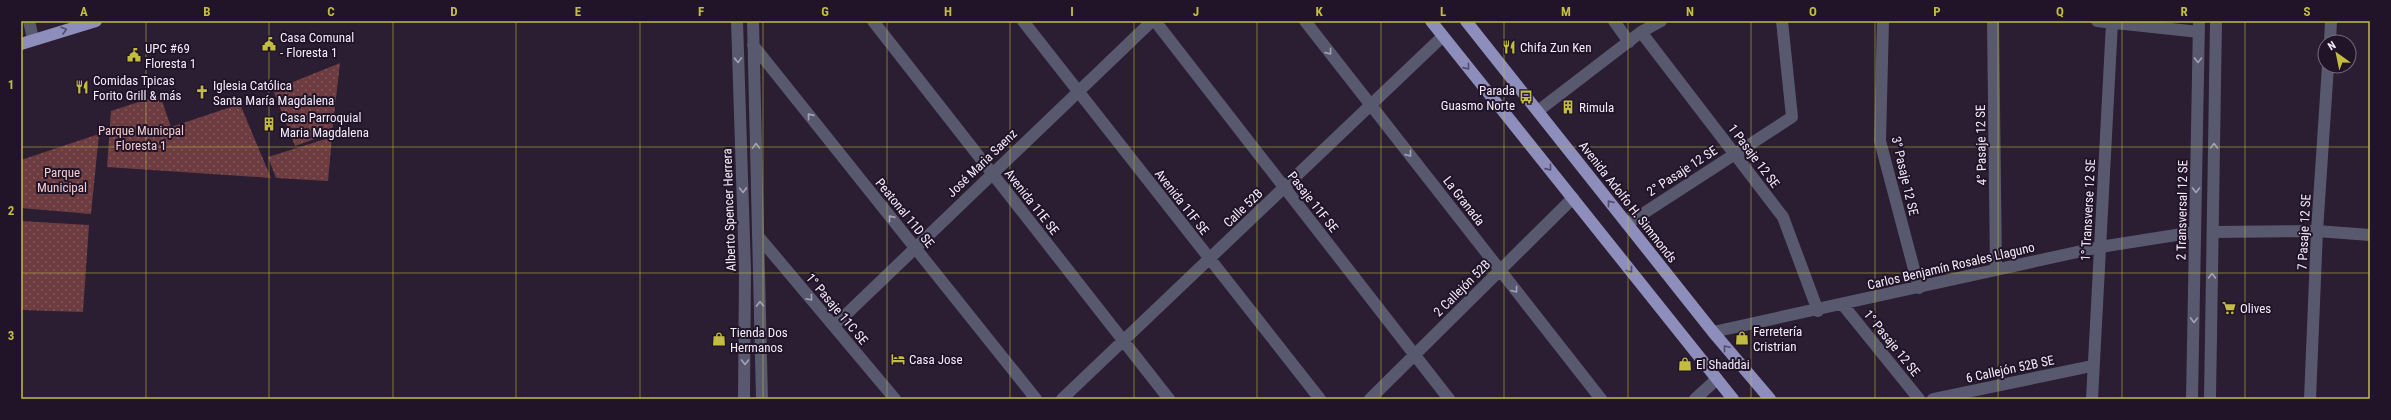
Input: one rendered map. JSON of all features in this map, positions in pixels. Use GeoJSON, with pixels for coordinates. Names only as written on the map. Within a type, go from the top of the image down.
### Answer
{"type":"FeatureCollection","features":[{"type":"Feature","properties":{"kind":"main road"},"geometry":{"type":"LineString","coordinates":[[21,44],[33,39],[96,21]]}},
{"type":"Feature","properties":{"kind":"main road"},"geometry":{"type":"LineString","coordinates":[[1431,21],[1442,37],[1574,198],[1733,399]]}},
{"type":"Feature","properties":{"kind":"main road","name":"Avenida Adolfo H. Simmonds"},"geometry":{"type":"LineString","coordinates":[[1466,21],[1713,332],[1770,399]]}},
{"type":"Feature","properties":{"kind":"street"},"geometry":{"type":"LineString","coordinates":[[29,21],[33,39]]}},
{"type":"Feature","properties":{"kind":"street","name":"Alberto Spencer Herrera"},"geometry":{"type":"LineString","coordinates":[[737,21],[745,270],[744,399]]}},
{"type":"Feature","properties":{"kind":"street"},"geometry":{"type":"LineString","coordinates":[[753,21],[762,399]]}},
{"type":"Feature","properties":{"kind":"street","name":"Avenida 11E SE"},"geometry":{"type":"LineString","coordinates":[[873,21],[1169,399]]}},
{"type":"Feature","properties":{"kind":"street","name":"Avenida 11F SE"},"geometry":{"type":"LineString","coordinates":[[1023,21],[1320,399]]}},
{"type":"Feature","properties":{"kind":"street","name":"José Maria Saenz"},"geometry":{"type":"LineString","coordinates":[[834,326],[991,173],[1153,21]]}},
{"type":"Feature","properties":{"kind":"street","name":"Pasaje 11F SE"},"geometry":{"type":"LineString","coordinates":[[1153,21],[1449,399]]}},
{"type":"Feature","properties":{"kind":"street","name":"La Granada"},"geometry":{"type":"LineString","coordinates":[[1305,21],[1601,399]]}},
{"type":"Feature","properties":{"kind":"street"},"geometry":{"type":"LineString","coordinates":[[1614,21],[1629,42]]}},
{"type":"Feature","properties":{"kind":"street"},"geometry":{"type":"LineString","coordinates":[[1538,111],[1641,32],[1661,21]]}},
{"type":"Feature","properties":{"kind":"street","name":"2° Pasaje 12 SE"},"geometry":{"type":"LineString","coordinates":[[1627,224],[1792,117],[1782,21]]}},
{"type":"Feature","properties":{"kind":"street","name":"3° Pasaje 12 SE"},"geometry":{"type":"LineString","coordinates":[[1884,21],[1880,141],[1918,288]]}},
{"type":"Feature","properties":{"kind":"street","name":"4° Pasaje 12 SE"},"geometry":{"type":"LineString","coordinates":[[1993,21],[1996,269]]}},
{"type":"Feature","properties":{"kind":"street"},"geometry":{"type":"LineString","coordinates":[[2097,21],[2199,27]]}},
{"type":"Feature","properties":{"kind":"street"},"geometry":{"type":"LineString","coordinates":[[2210,399],[2216,21]]}},
{"type":"Feature","properties":{"kind":"street"},"geometry":{"type":"LineString","coordinates":[[2330,34],[2331,21]]}},
{"type":"Feature","properties":{"kind":"street","name":"1° Transverse 12 SE"},"geometry":{"type":"LineString","coordinates":[[2092,399],[2092,366],[2112,23]]}},
{"type":"Feature","properties":{"kind":"street","name":"2 Transversal 12 SE"},"geometry":{"type":"LineString","coordinates":[[2192,399],[2199,27]]}},
{"type":"Feature","properties":{"kind":"street","name":"1 Pasaje 12 SE"},"geometry":{"type":"LineString","coordinates":[[1641,32],[1783,217],[1818,311]]}},
{"type":"Feature","properties":{"kind":"street","name":"Calle 52B"},"geometry":{"type":"LineString","coordinates":[[1062,399],[1372,106],[1442,37]]}},
{"type":"Feature","properties":{"kind":"street","name":"Peatonal 11D SE"},"geometry":{"type":"LineString","coordinates":[[753,45],[1036,399]]}},
{"type":"Feature","properties":{"kind":"street","name":"7 Pasaje 12 SE"},"geometry":{"type":"LineString","coordinates":[[2310,399],[2317,231],[2327,74]]}},
{"type":"Feature","properties":{"kind":"street","name":"2 Callejón 52B"},"geometry":{"type":"LineString","coordinates":[[1370,399],[1574,198]]}},
{"type":"Feature","properties":{"kind":"street"},"geometry":{"type":"LineString","coordinates":[[2213,232],[2317,231],[2370,235]]}},
{"type":"Feature","properties":{"kind":"street","name":"Carlos Benjamín Rosales Llaguno"},"geometry":{"type":"LineString","coordinates":[[1713,332],[1818,311],[1996,269],[2100,247],[2195,232]]}},
{"type":"Feature","properties":{"kind":"street","name":"1° Pasaje 11C SE"},"geometry":{"type":"LineString","coordinates":[[758,236],[895,399]]}},
{"type":"Feature","properties":{"kind":"street","name":"1° Pasaje 12 SE"},"geometry":{"type":"LineString","coordinates":[[1843,305],[1919,399]]}},
{"type":"Feature","properties":{"kind":"street","name":"6 Callejón 52B SE"},"geometry":{"type":"LineString","coordinates":[[1933,399],[2092,366]]}},
{"type":"Feature","properties":{"kind":"street"},"geometry":{"type":"LineString","coordinates":[[1695,399],[1717,379]]}},
{"type":"Feature","properties":{"kind":"green space"},"geometry":{"type":"Polygon","coordinates":[[[340,63],[332,133],[295,146],[273,90],[340,63]]]}},
{"type":"Feature","properties":{"kind":"green space","name":"Parque Municpal Floresta 1"},"geometry":{"type":"Polygon","coordinates":[[[160,95],[171,127],[240,104],[271,178],[107,167],[111,111],[160,95]]]}},
{"type":"Feature","properties":{"kind":"green space","name":"Parque Municipal"},"geometry":{"type":"Polygon","coordinates":[[[99,134],[91,214],[21,208],[21,160],[99,134]]]}},
{"type":"Feature","properties":{"kind":"green space"},"geometry":{"type":"Polygon","coordinates":[[[332,137],[328,181],[276,178],[268,157],[332,137]]]}},
{"type":"Feature","properties":{"kind":"green space"},"geometry":{"type":"Polygon","coordinates":[[[21,221],[89,225],[83,312],[21,310],[21,221]]]}},
{"type":"Feature","properties":{"kind":"place","name":"Casa Comunal - Floresta 1"},"geometry":{"type":"Point","coordinates":[269,44]}},
{"type":"Feature","properties":{"kind":"place","name":"Chifa Zun Ken"},"geometry":{"type":"Point","coordinates":[1509,47]}},
{"type":"Feature","properties":{"kind":"place","name":"UPC #69 Floresta 1"},"geometry":{"type":"Point","coordinates":[134,55]}},
{"type":"Feature","properties":{"kind":"place","name":"Comidas Tpicas Forito Grill & más"},"geometry":{"type":"Point","coordinates":[82,87]}},
{"type":"Feature","properties":{"kind":"place","name":"Iglesia Católica Santa María Magdalena"},"geometry":{"type":"Point","coordinates":[202,92]}},
{"type":"Feature","properties":{"kind":"place","name":"Parada Guasmo Norte"},"geometry":{"type":"Point","coordinates":[1526,97]}},
{"type":"Feature","properties":{"kind":"place","name":"Rimula"},"geometry":{"type":"Point","coordinates":[1568,107]}},
{"type":"Feature","properties":{"kind":"place","name":"Casa Parroquial Maria Magdalena"},"geometry":{"type":"Point","coordinates":[269,124]}},
{"type":"Feature","properties":{"kind":"place","name":"Olives"},"geometry":{"type":"Point","coordinates":[2229,308]}},
{"type":"Feature","properties":{"kind":"place","name":"Ferretería Cristrian"},"geometry":{"type":"Point","coordinates":[1742,338]}},
{"type":"Feature","properties":{"kind":"place","name":"Tienda Dos Hermanos"},"geometry":{"type":"Point","coordinates":[719,339]}},
{"type":"Feature","properties":{"kind":"place","name":"Casa Jose"},"geometry":{"type":"Point","coordinates":[898,359]}},
{"type":"Feature","properties":{"kind":"place","name":"El Shaddai"},"geometry":{"type":"Point","coordinates":[1685,364]}}]}
